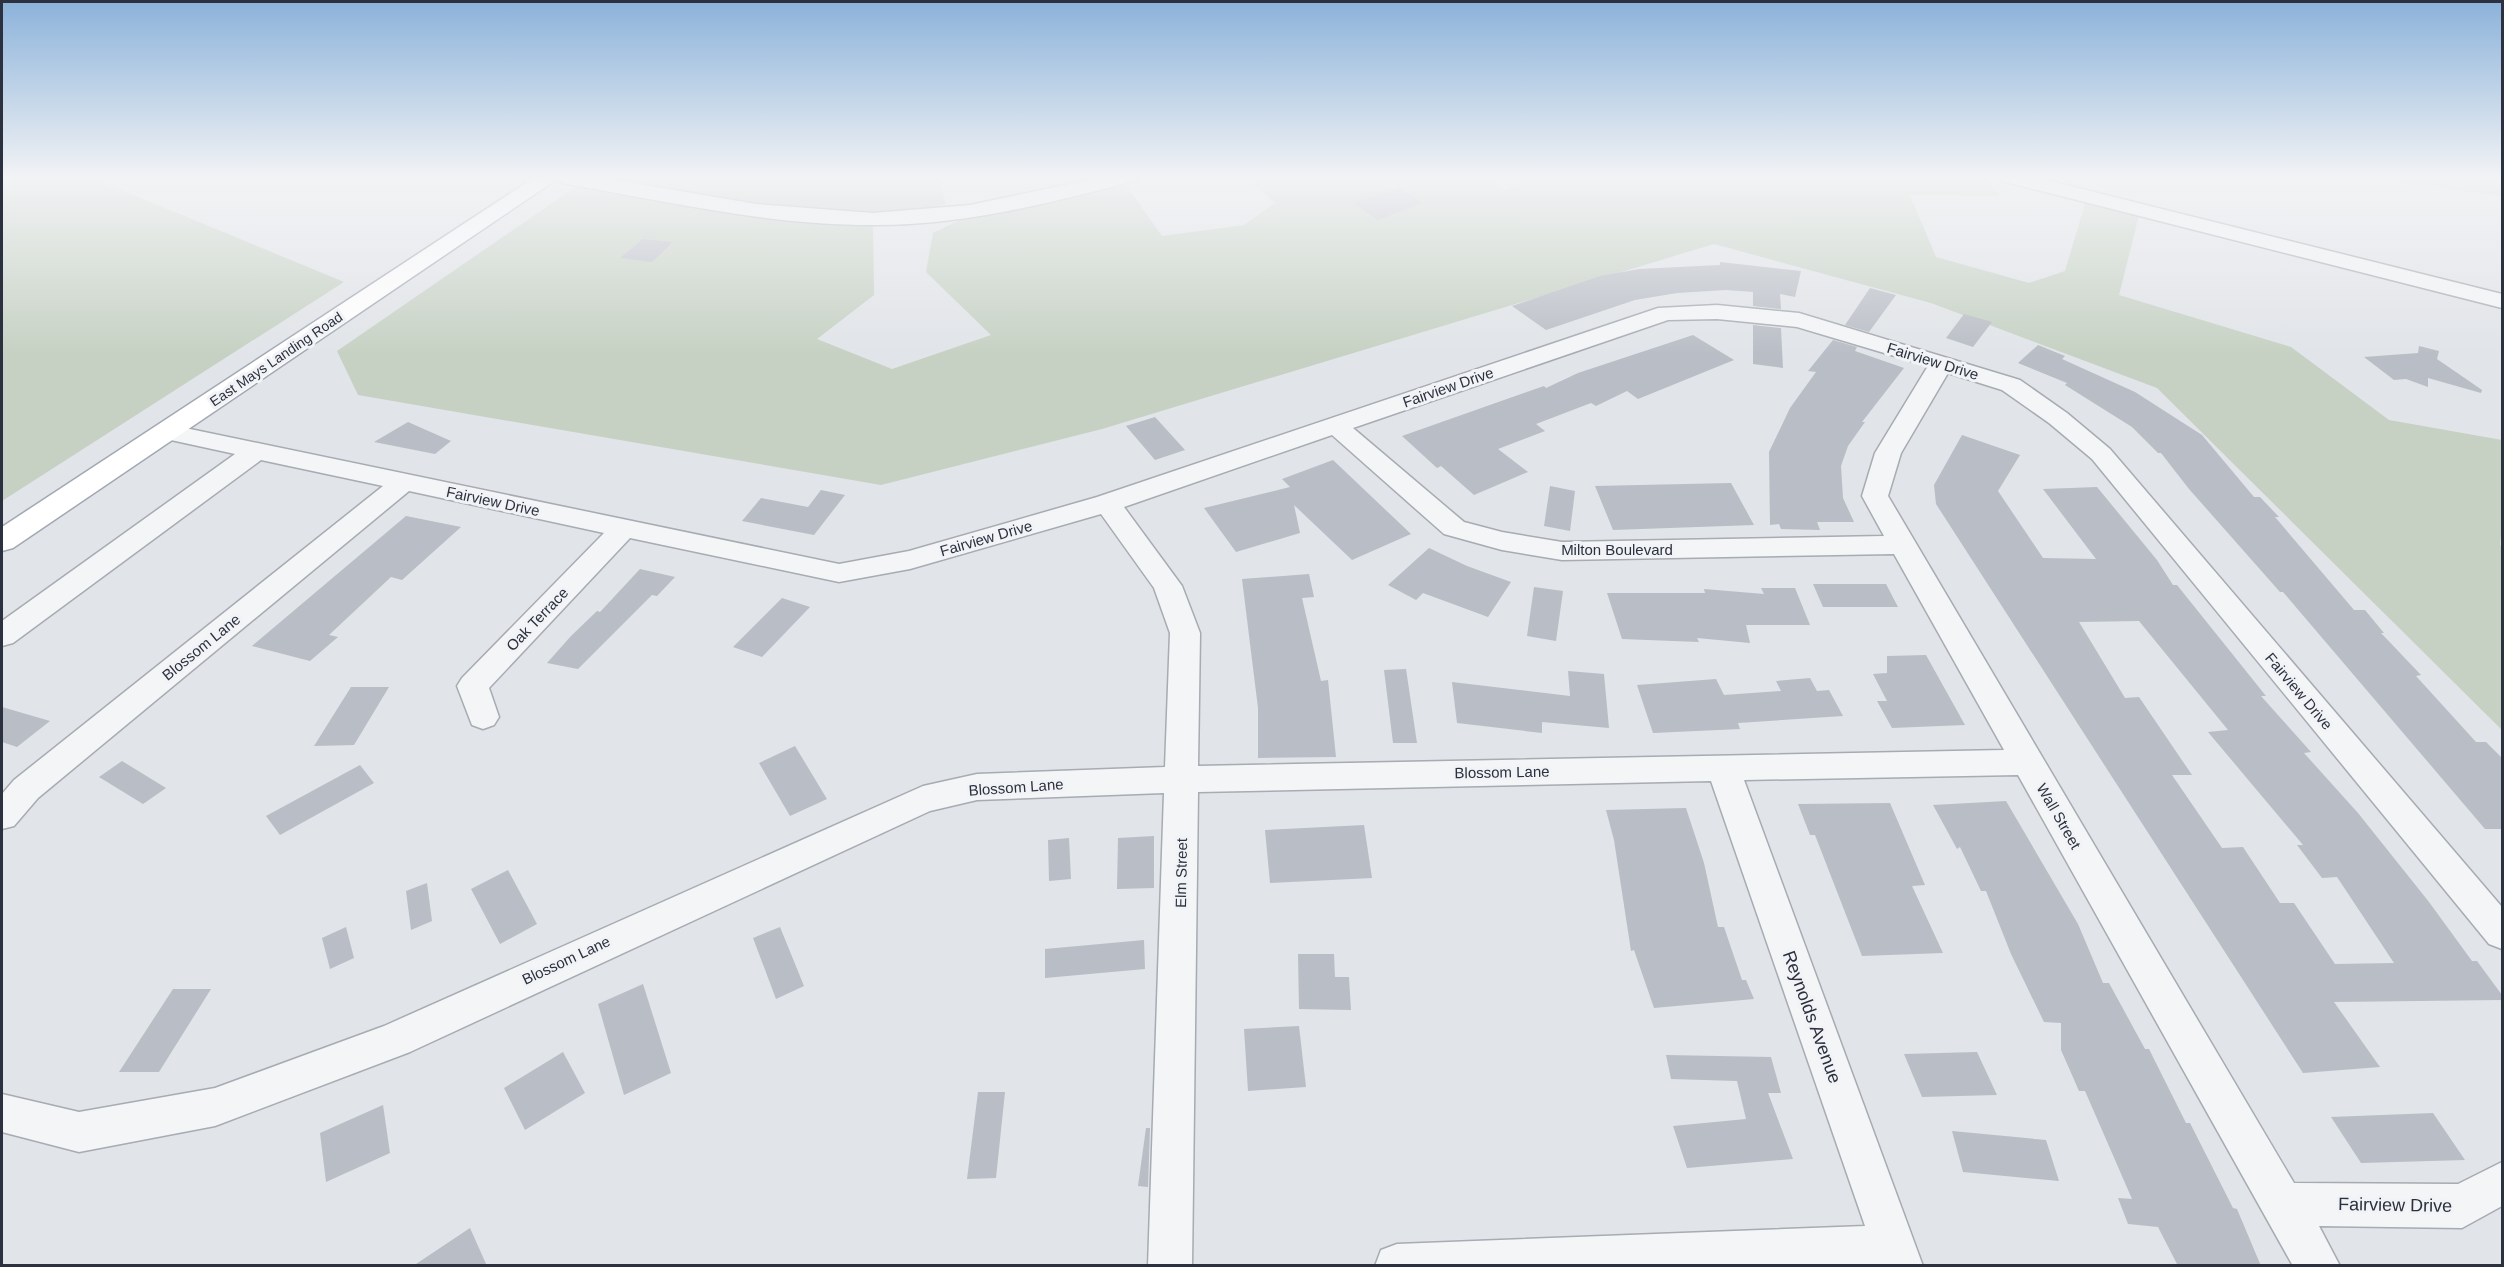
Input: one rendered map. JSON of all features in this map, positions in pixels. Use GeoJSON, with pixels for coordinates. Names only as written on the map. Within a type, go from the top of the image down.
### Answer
{"type":"FeatureCollection","features":[{"type":"Feature","properties":{"kind":"main road","name":"East Mays Landing Road"},"geometry":{"type":"LineString","coordinates":[[2,541],[461,236]]}},
{"type":"Feature","properties":{"kind":"street"},"geometry":{"type":"LineString","coordinates":[[2244,236],[2502,301]]}},
{"type":"Feature","properties":{"kind":"street","name":"Fairview Drive"},"geometry":{"type":"LineString","coordinates":[[166,432],[839,573],[910,560],[1107,503],[1666,313],[1717,312],[1799,320],[2011,385],[2058,418],[2101,454],[2502,933]]}},
{"type":"Feature","properties":{"kind":"street","name":"Wall Street"},"geometry":{"type":"LineString","coordinates":[[1942,363],[1888,453],[1875,496],[2318,1266]]}},
{"type":"Feature","properties":{"kind":"street","name":"Milton Boulevard"},"geometry":{"type":"LineString","coordinates":[[1335,425],[1454,528],[1502,541],[1562,551],[1904,545]]}},
{"type":"Feature","properties":{"kind":"street"},"geometry":{"type":"LineString","coordinates":[[2,636],[256,451]]}},
{"type":"Feature","properties":{"kind":"street","name":"Blossom Lane"},"geometry":{"type":"LineString","coordinates":[[2,816],[26,789],[404,483]]}},
{"type":"Feature","properties":{"kind":"street","name":"Elm Street"},"geometry":{"type":"LineString","coordinates":[[1107,503],[1168,586],[1185,633],[1170,1266]]}},
{"type":"Feature","properties":{"kind":"street","name":"Oak Terrace"},"geometry":{"type":"LineString","coordinates":[[483,717],[473,686],[624,528]]}},
{"type":"Feature","properties":{"kind":"street","name":"Blossom Lane"},"geometry":{"type":"LineString","coordinates":[[2,1113],[79,1132],[215,1107],[396,1038],[923,798],[977,787],[1183,779],[2029,762]]}},
{"type":"Feature","properties":{"kind":"street","name":"Reynolds Avenue"},"geometry":{"type":"LineString","coordinates":[[1723,768],[1897,1256]]}},
{"type":"Feature","properties":{"kind":"street","name":"Fairview Drive"},"geometry":{"type":"LineString","coordinates":[[2282,1204],[2462,1206],[2502,1183]]}},
{"type":"Feature","properties":{"kind":"street"},"geometry":{"type":"LineString","coordinates":[[1397,1266],[1897,1256]]}},
{"type":"Feature","properties":{"kind":"green space"},"geometry":{"type":"Polygon","coordinates":[[[2,236],[233,236],[344,282],[2,501],[2,236]]]}},
{"type":"Feature","properties":{"kind":"green space"},"geometry":{"type":"Polygon","coordinates":[[[504,236],[873,236],[874,295],[817,339],[892,369],[991,335],[926,272],[932,236],[1927,236],[1936,257],[2029,283],[2065,271],[2075,236],[2134,236],[2119,295],[2291,347],[2389,420],[2502,440],[2500,545],[2502,547],[2502,730],[2157,388],[1931,303],[1714,244],[1102,429],[881,485],[358,395],[337,351],[504,236]]]}},
{"type":"Feature","properties":{"kind":"building"},"geometry":{"type":"Polygon","coordinates":[[[643,239],[673,242],[652,262],[620,258],[643,239]]]}},
{"type":"Feature","properties":{"kind":"building"},"geometry":{"type":"Polygon","coordinates":[[[1720,262],[1801,271],[1795,297],[1780,294],[1781,309],[1753,306],[1753,292],[1726,290],[1677,293],[1635,300],[1546,330],[1512,306],[1600,276],[1639,269],[1720,265],[1720,262]]]}},
{"type":"Feature","properties":{"kind":"building"},"geometry":{"type":"Polygon","coordinates":[[[1870,288],[1896,295],[1869,332],[1845,325],[1870,288]]]}},
{"type":"Feature","properties":{"kind":"building"},"geometry":{"type":"Polygon","coordinates":[[[1964,314],[1992,322],[1973,347],[1946,338],[1964,314]]]}},
{"type":"Feature","properties":{"kind":"building"},"geometry":{"type":"Polygon","coordinates":[[[1753,325],[1781,328],[1783,368],[1753,364],[1753,325]]]}},
{"type":"Feature","properties":{"kind":"building"},"geometry":{"type":"Polygon","coordinates":[[[1693,335],[1734,360],[1638,399],[1627,391],[1596,406],[1591,403],[1536,424],[1545,431],[1498,449],[1528,472],[1474,495],[1441,466],[1437,468],[1402,436],[1544,386],[1546,388],[1578,373],[1693,335]]]}},
{"type":"Feature","properties":{"kind":"building"},"geometry":{"type":"Polygon","coordinates":[[[1833,340],[1857,347],[1855,351],[1904,368],[1862,422],[1865,422],[1848,446],[1841,466],[1843,498],[1854,522],[1817,522],[1820,530],[1781,529],[1779,524],[1770,525],[1769,452],[1790,408],[1816,372],[1808,371],[1833,340]]]}},
{"type":"Feature","properties":{"kind":"building"},"geometry":{"type":"Polygon","coordinates":[[[2038,345],[2065,356],[2062,359],[2135,392],[2202,435],[2254,497],[2260,497],[2279,517],[2275,517],[2354,610],[2365,610],[2384,633],[2381,633],[2421,675],[2416,676],[2476,742],[2486,742],[2502,758],[2502,829],[2485,829],[2283,592],[2280,592],[2189,489],[2161,453],[2158,453],[2132,427],[2065,385],[2067,383],[2018,363],[2038,345]]]}},
{"type":"Feature","properties":{"kind":"building"},"geometry":{"type":"Polygon","coordinates":[[[2419,346],[2439,351],[2437,359],[2482,390],[2481,393],[2428,378],[2428,387],[2406,379],[2394,380],[2364,357],[2418,353],[2419,346]]]}},
{"type":"Feature","properties":{"kind":"building"},"geometry":{"type":"Polygon","coordinates":[[[1155,417],[1185,450],[1155,460],[1126,426],[1155,417]]]}},
{"type":"Feature","properties":{"kind":"building"},"geometry":{"type":"Polygon","coordinates":[[[408,422],[451,441],[435,454],[374,442],[408,422]]]}},
{"type":"Feature","properties":{"kind":"building"},"geometry":{"type":"Polygon","coordinates":[[[1962,435],[2020,455],[1998,491],[2043,558],[2096,559],[2043,489],[2097,487],[2157,560],[2173,585],[2177,585],[2266,696],[2261,696],[2311,752],[2304,753],[2358,813],[2429,902],[2472,961],[2477,961],[2502,995],[2502,1000],[2334,1002],[2380,1067],[2303,1073],[1936,504],[1934,485],[1962,435]],[[2139,621],[2079,622],[2125,698],[2139,697],[2192,775],[2172,775],[2222,848],[2243,847],[2280,903],[2294,903],[2335,964],[2394,963],[2337,877],[2322,878],[2297,845],[2303,845],[2208,732],[2228,730],[2139,621]]]}},
{"type":"Feature","properties":{"kind":"building"},"geometry":{"type":"Polygon","coordinates":[[[1333,460],[1411,534],[1352,560],[1294,505],[1300,533],[1236,552],[1204,508],[1290,487],[1282,479],[1333,460]]]}},
{"type":"Feature","properties":{"kind":"building"},"geometry":{"type":"Polygon","coordinates":[[[1731,483],[1754,525],[1613,530],[1595,486],[1731,483]]]}},
{"type":"Feature","properties":{"kind":"building"},"geometry":{"type":"Polygon","coordinates":[[[1550,486],[1575,491],[1570,531],[1544,526],[1550,486]]]}},
{"type":"Feature","properties":{"kind":"building"},"geometry":{"type":"Polygon","coordinates":[[[821,490],[845,495],[814,535],[742,521],[761,498],[808,507],[821,490]]]}},
{"type":"Feature","properties":{"kind":"building"},"geometry":{"type":"Polygon","coordinates":[[[406,516],[461,527],[402,580],[391,577],[329,635],[338,637],[310,661],[252,646],[406,516]]]}},
{"type":"Feature","properties":{"kind":"building"},"geometry":{"type":"Polygon","coordinates":[[[1429,548],[1467,566],[1511,582],[1488,617],[1423,593],[1416,600],[1388,585],[1429,548]]]}},
{"type":"Feature","properties":{"kind":"building"},"geometry":{"type":"Polygon","coordinates":[[[640,569],[675,577],[657,596],[652,595],[578,669],[547,663],[571,636],[597,611],[600,612],[640,569]]]}},
{"type":"Feature","properties":{"kind":"building"},"geometry":{"type":"Polygon","coordinates":[[[1309,574],[1314,597],[1302,598],[1321,681],[1328,680],[1336,757],[1258,758],[1258,708],[1242,579],[1309,574]]]}},
{"type":"Feature","properties":{"kind":"building"},"geometry":{"type":"Polygon","coordinates":[[[1813,584],[1886,584],[1898,607],[1823,607],[1813,584]]]}},
{"type":"Feature","properties":{"kind":"building"},"geometry":{"type":"Polygon","coordinates":[[[1534,587],[1563,591],[1556,641],[1527,636],[1534,587]]]}},
{"type":"Feature","properties":{"kind":"building"},"geometry":{"type":"Polygon","coordinates":[[[1761,588],[1795,588],[1810,625],[1746,625],[1750,643],[1697,638],[1699,642],[1622,639],[1607,593],[1705,593],[1704,589],[1764,594],[1761,588]]]}},
{"type":"Feature","properties":{"kind":"building"},"geometry":{"type":"Polygon","coordinates":[[[782,598],[810,607],[762,657],[733,647],[782,598]]]}},
{"type":"Feature","properties":{"kind":"building"},"geometry":{"type":"Polygon","coordinates":[[[1926,655],[1965,725],[1892,728],[1877,701],[1887,701],[1873,674],[1887,673],[1887,656],[1926,655]]]}},
{"type":"Feature","properties":{"kind":"building"},"geometry":{"type":"Polygon","coordinates":[[[1406,669],[1417,743],[1393,743],[1384,670],[1406,669]]]}},
{"type":"Feature","properties":{"kind":"building"},"geometry":{"type":"Polygon","coordinates":[[[1568,671],[1604,674],[1609,728],[1542,722],[1542,733],[1457,723],[1452,682],[1570,696],[1568,671]]]}},
{"type":"Feature","properties":{"kind":"building"},"geometry":{"type":"Polygon","coordinates":[[[1810,678],[1817,691],[1829,690],[1843,716],[1738,723],[1740,729],[1653,733],[1637,685],[1716,679],[1724,695],[1781,691],[1776,681],[1810,678]]]}},
{"type":"Feature","properties":{"kind":"building"},"geometry":{"type":"Polygon","coordinates":[[[351,687],[389,687],[354,745],[314,746],[351,687]]]}},
{"type":"Feature","properties":{"kind":"building"},"geometry":{"type":"Polygon","coordinates":[[[2,707],[50,721],[17,747],[2,742],[2,707]]]}},
{"type":"Feature","properties":{"kind":"building"},"geometry":{"type":"Polygon","coordinates":[[[795,746],[827,799],[790,816],[759,763],[795,746]]]}},
{"type":"Feature","properties":{"kind":"building"},"geometry":{"type":"Polygon","coordinates":[[[122,761],[166,788],[143,804],[99,777],[122,761]]]}},
{"type":"Feature","properties":{"kind":"building"},"geometry":{"type":"Polygon","coordinates":[[[360,765],[374,783],[280,835],[266,816],[360,765]]]}},
{"type":"Feature","properties":{"kind":"building"},"geometry":{"type":"Polygon","coordinates":[[[2006,801],[2078,924],[2103,983],[2109,983],[2145,1049],[2149,1049],[2186,1123],[2190,1123],[2233,1208],[2237,1209],[2261,1266],[2178,1266],[2158,1227],[2128,1224],[2118,1198],[2132,1199],[2085,1091],[2079,1091],[2061,1050],[2061,1023],[2044,1022],[2011,954],[1986,891],[1981,891],[1960,847],[1957,849],[1933,805],[2006,801]]]}},
{"type":"Feature","properties":{"kind":"building"},"geometry":{"type":"Polygon","coordinates":[[[1890,803],[1925,885],[1912,886],[1943,953],[1862,956],[1815,835],[1810,835],[1798,804],[1890,803]]]}},
{"type":"Feature","properties":{"kind":"building"},"geometry":{"type":"Polygon","coordinates":[[[1686,808],[1704,863],[1718,927],[1724,927],[1742,980],[1746,980],[1754,999],[1654,1008],[1634,950],[1631,951],[1614,840],[1606,810],[1686,808]]]}},
{"type":"Feature","properties":{"kind":"building"},"geometry":{"type":"Polygon","coordinates":[[[1364,825],[1372,878],[1270,883],[1265,830],[1364,825]]]}},
{"type":"Feature","properties":{"kind":"building"},"geometry":{"type":"Polygon","coordinates":[[[1154,836],[1154,888],[1117,889],[1118,838],[1154,836]]]}},
{"type":"Feature","properties":{"kind":"building"},"geometry":{"type":"Polygon","coordinates":[[[1069,838],[1071,879],[1049,881],[1048,840],[1069,838]]]}},
{"type":"Feature","properties":{"kind":"building"},"geometry":{"type":"Polygon","coordinates":[[[508,870],[537,924],[500,944],[471,889],[508,870]]]}},
{"type":"Feature","properties":{"kind":"building"},"geometry":{"type":"Polygon","coordinates":[[[427,883],[432,921],[411,930],[406,891],[427,883]]]}},
{"type":"Feature","properties":{"kind":"building"},"geometry":{"type":"Polygon","coordinates":[[[346,927],[354,958],[330,969],[322,938],[346,927]]]}},
{"type":"Feature","properties":{"kind":"building"},"geometry":{"type":"Polygon","coordinates":[[[780,927],[804,986],[776,999],[753,938],[780,927]]]}},
{"type":"Feature","properties":{"kind":"building"},"geometry":{"type":"Polygon","coordinates":[[[1144,940],[1145,969],[1045,978],[1045,949],[1144,940]]]}},
{"type":"Feature","properties":{"kind":"building"},"geometry":{"type":"Polygon","coordinates":[[[1298,954],[1334,954],[1335,977],[1349,977],[1351,1010],[1299,1009],[1298,954]]]}},
{"type":"Feature","properties":{"kind":"building"},"geometry":{"type":"Polygon","coordinates":[[[643,984],[671,1073],[624,1095],[598,1004],[643,984]]]}},
{"type":"Feature","properties":{"kind":"building"},"geometry":{"type":"Polygon","coordinates":[[[173,989],[211,989],[159,1072],[119,1072],[173,989]]]}},
{"type":"Feature","properties":{"kind":"building"},"geometry":{"type":"Polygon","coordinates":[[[1299,1026],[1306,1087],[1248,1091],[1244,1029],[1299,1026]]]}},
{"type":"Feature","properties":{"kind":"building"},"geometry":{"type":"Polygon","coordinates":[[[563,1052],[585,1093],[525,1130],[504,1088],[563,1052]]]}},
{"type":"Feature","properties":{"kind":"building"},"geometry":{"type":"Polygon","coordinates":[[[1977,1052],[1997,1095],[1922,1097],[1904,1054],[1977,1052]]]}},
{"type":"Feature","properties":{"kind":"building"},"geometry":{"type":"Polygon","coordinates":[[[1666,1055],[1771,1057],[1781,1093],[1768,1093],[1793,1159],[1687,1168],[1673,1126],[1746,1119],[1737,1081],[1671,1079],[1666,1055]]]}},
{"type":"Feature","properties":{"kind":"building"},"geometry":{"type":"Polygon","coordinates":[[[978,1092],[1005,1092],[996,1178],[967,1179],[978,1092]]]}},
{"type":"Feature","properties":{"kind":"building"},"geometry":{"type":"Polygon","coordinates":[[[383,1105],[390,1153],[326,1182],[320,1133],[383,1105]]]}},
{"type":"Feature","properties":{"kind":"building"},"geometry":{"type":"Polygon","coordinates":[[[2433,1113],[2465,1160],[2361,1163],[2331,1117],[2433,1113]]]}},
{"type":"Feature","properties":{"kind":"building"},"geometry":{"type":"Polygon","coordinates":[[[1146,1128],[1150,1128],[1148,1187],[1138,1186],[1146,1128]]]}},
{"type":"Feature","properties":{"kind":"building"},"geometry":{"type":"Polygon","coordinates":[[[1952,1131],[2046,1140],[2059,1181],[1963,1172],[1952,1131]]]}},
{"type":"Feature","properties":{"kind":"building"},"geometry":{"type":"Polygon","coordinates":[[[470,1228],[487,1266],[413,1266],[470,1228]]]}}]}
